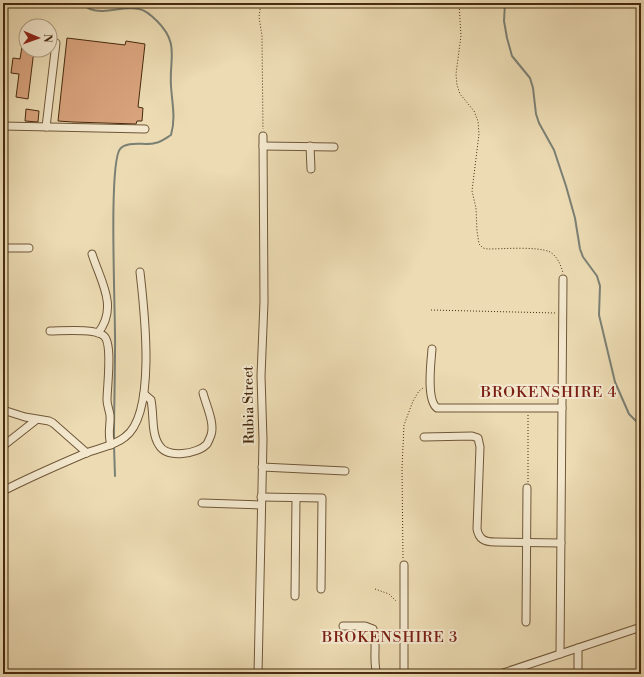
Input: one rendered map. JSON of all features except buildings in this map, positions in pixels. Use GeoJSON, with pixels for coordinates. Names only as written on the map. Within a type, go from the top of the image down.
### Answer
{"type":"FeatureCollection","features":[{"type":"Feature","properties":{"kind":"street"},"geometry":{"type":"LineString","coordinates":[[46,127],[54,58]]}},
{"type":"Feature","properties":{"kind":"street"},"geometry":{"type":"LineString","coordinates":[[3,126],[145,129]]}},
{"type":"Feature","properties":{"kind":"street","name":"Rubia Street"},"geometry":{"type":"LineString","coordinates":[[258,674],[263,420],[261,376],[264,288],[263,136]]}},
{"type":"Feature","properties":{"kind":"street"},"geometry":{"type":"LineString","coordinates":[[263,146],[334,147]]}},
{"type":"Feature","properties":{"kind":"street"},"geometry":{"type":"LineString","coordinates":[[310,146],[311,169]]}},
{"type":"Feature","properties":{"kind":"street"},"geometry":{"type":"LineString","coordinates":[[3,248],[29,248]]}},
{"type":"Feature","properties":{"kind":"street"},"geometry":{"type":"LineString","coordinates":[[92,254],[96,269],[106,290],[108,302],[105,322],[98,333]]}},
{"type":"Feature","properties":{"kind":"street"},"geometry":{"type":"LineString","coordinates":[[3,491],[87,453],[111,445],[125,438],[134,428],[141,409],[147,367],[146,320],[140,272]]}},
{"type":"Feature","properties":{"kind":"street"},"geometry":{"type":"LineString","coordinates":[[560,654],[563,279]]}},
{"type":"Feature","properties":{"kind":"street"},"geometry":{"type":"LineString","coordinates":[[50,331],[98,333],[104,336],[107,341],[109,376],[107,402],[110,415],[108,432],[111,445]]}},
{"type":"Feature","properties":{"kind":"street"},"geometry":{"type":"LineString","coordinates":[[432,349],[431,401],[437,408],[562,408]]}},
{"type":"Feature","properties":{"kind":"street"},"geometry":{"type":"LineString","coordinates":[[144,394],[151,400],[156,439],[160,447],[165,452],[171,454],[197,450],[206,444],[211,434],[211,420],[202,393]]}},
{"type":"Feature","properties":{"kind":"street"},"geometry":{"type":"LineString","coordinates":[[3,410],[36,420],[49,421],[53,423],[87,453]]}},
{"type":"Feature","properties":{"kind":"street"},"geometry":{"type":"LineString","coordinates":[[3,446],[36,420]]}},
{"type":"Feature","properties":{"kind":"street"},"geometry":{"type":"LineString","coordinates":[[424,437],[472,436],[478,438],[480,447],[477,529],[478,535],[482,540],[487,542],[561,544]]}},
{"type":"Feature","properties":{"kind":"street"},"geometry":{"type":"LineString","coordinates":[[262,467],[345,471]]}},
{"type":"Feature","properties":{"kind":"street"},"geometry":{"type":"LineString","coordinates":[[526,622],[528,488]]}},
{"type":"Feature","properties":{"kind":"street"},"geometry":{"type":"LineString","coordinates":[[295,596],[296,498]]}},
{"type":"Feature","properties":{"kind":"street"},"geometry":{"type":"LineString","coordinates":[[202,503],[322,498],[322,589]]}},
{"type":"Feature","properties":{"kind":"street"},"geometry":{"type":"LineString","coordinates":[[404,565],[404,674]]}},
{"type":"Feature","properties":{"kind":"street"},"geometry":{"type":"LineString","coordinates":[[342,626],[365,626],[373,629],[375,638],[375,669],[377,674]]}},
{"type":"Feature","properties":{"kind":"street"},"geometry":{"type":"LineString","coordinates":[[500,674],[641,627]]}},
{"type":"Feature","properties":{"kind":"street"},"geometry":{"type":"LineString","coordinates":[[578,648],[578,674]]}},
{"type":"Feature","properties":{"kind":"path"},"geometry":{"type":"LineString","coordinates":[[261,3],[262,8],[259,17],[262,36],[263,136]]}},
{"type":"Feature","properties":{"kind":"path"},"geometry":{"type":"LineString","coordinates":[[459,3],[461,36],[456,80],[460,94],[474,111],[478,121],[479,134],[472,191],[476,208],[479,244],[483,248],[488,249],[536,249],[551,253],[560,263],[563,279]]}},
{"type":"Feature","properties":{"kind":"path"},"geometry":{"type":"LineString","coordinates":[[431,310],[563,313]]}},
{"type":"Feature","properties":{"kind":"path"},"geometry":{"type":"LineString","coordinates":[[404,565],[402,468],[404,425],[413,401],[419,391],[431,381]]}},
{"type":"Feature","properties":{"kind":"path"},"geometry":{"type":"LineString","coordinates":[[528,408],[528,488]]}},
{"type":"Feature","properties":{"kind":"path"},"geometry":{"type":"LineString","coordinates":[[375,589],[389,594],[404,611]]}},
{"type":"Feature","properties":{"kind":"waterway"},"geometry":{"type":"LineString","coordinates":[[80,3],[89,9],[96,11],[127,8],[144,11],[153,17],[164,29],[169,37],[172,52],[171,86],[173,117],[171,135],[163,140],[151,144],[132,144],[123,146],[120,149],[116,161],[113,211],[115,332],[114,440]]}},
{"type":"Feature","properties":{"kind":"waterway"},"geometry":{"type":"LineString","coordinates":[[505,3],[504,21],[512,56],[530,78],[533,88],[536,114],[539,123],[554,150],[566,186],[575,218],[580,249],[583,257],[597,276],[600,286],[599,315],[615,382],[629,414],[641,426]]}},
{"type":"Feature","properties":{"kind":"waterway"},"geometry":{"type":"LineString","coordinates":[[114,446],[115,476]]}},
{"type":"Feature","properties":{"kind":"district","name":"BROKENSHIRE 4"},"geometry":{"type":"Point","coordinates":[549,392]}},
{"type":"Feature","properties":{"kind":"district","name":"BROKENSHIRE 3"},"geometry":{"type":"Point","coordinates":[390,637]}}]}
